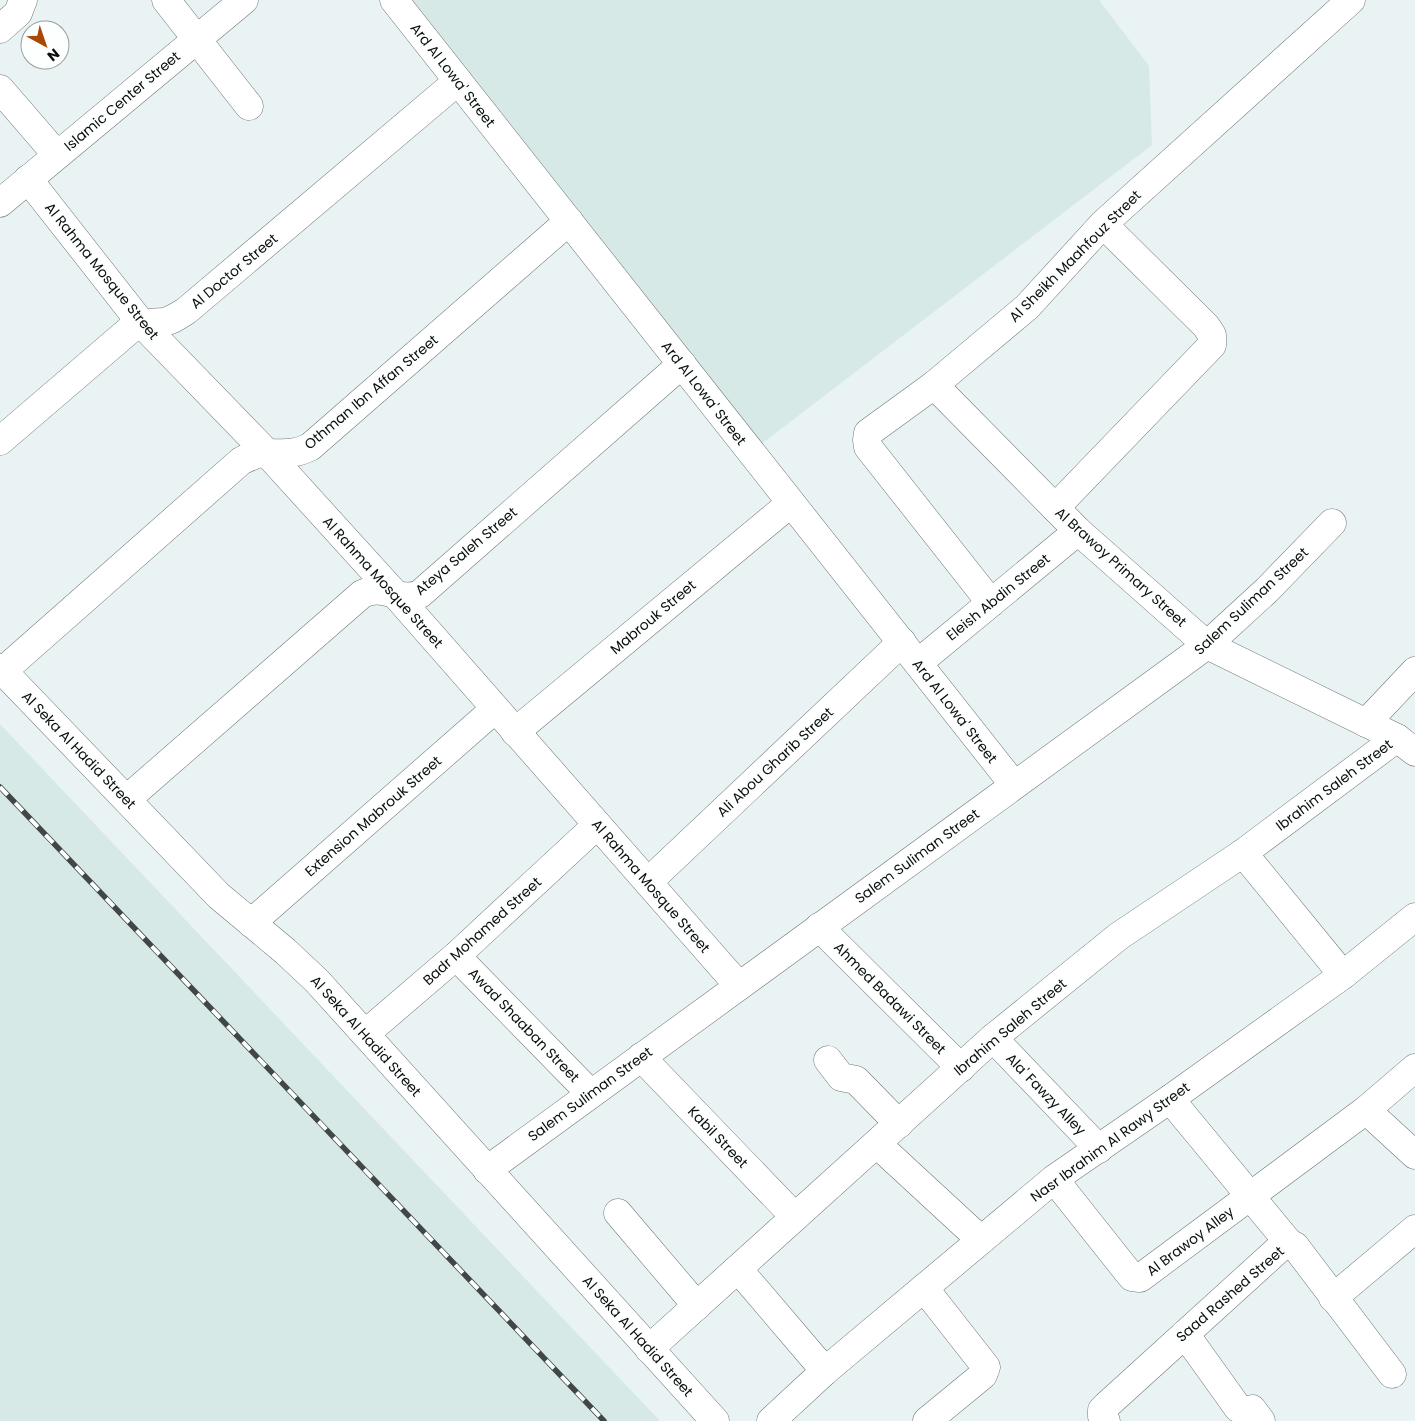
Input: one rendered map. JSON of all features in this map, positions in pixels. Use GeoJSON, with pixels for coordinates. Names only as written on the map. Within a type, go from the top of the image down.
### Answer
{"type":"FeatureCollection","features":[{"type":"Feature","properties":{"kind":"street"},"geometry":{"type":"LineString","coordinates":[[0,29],[18,13],[23,0]]}},
{"type":"Feature","properties":{"kind":"street"},"geometry":{"type":"LineString","coordinates":[[166,0],[249,106]]}},
{"type":"Feature","properties":{"kind":"street","name":"Islamic Center Street"},"geometry":{"type":"LineString","coordinates":[[0,203],[244,0]]}},
{"type":"Feature","properties":{"kind":"street","name":"Ard Al Lowa' Street"},"geometry":{"type":"LineString","coordinates":[[394,0],[1014,785]]}},
{"type":"Feature","properties":{"kind":"street","name":"Al Sheikh Maahfouz Street"},"geometry":{"type":"LineString","coordinates":[[991,603],[868,447],[868,433],[934,385],[1027,307],[1103,224],[1351,0]]}},
{"type":"Feature","properties":{"kind":"street","name":"Al Doctor Street"},"geometry":{"type":"LineString","coordinates":[[141,323],[163,322],[175,318],[186,311],[458,81]]}},
{"type":"Feature","properties":{"kind":"street"},"geometry":{"type":"LineString","coordinates":[[0,89],[57,155]]}},
{"type":"Feature","properties":{"kind":"street","name":"Al Rahma Mosque Street"},"geometry":{"type":"LineString","coordinates":[[28,179],[141,323],[267,452],[395,594],[739,986]]}},
{"type":"Feature","properties":{"kind":"street","name":"Othman Ibn Affan Street"},"geometry":{"type":"LineString","coordinates":[[2,669],[241,461],[253,455],[267,452],[289,454],[300,452],[310,447],[569,221]]}},
{"type":"Feature","properties":{"kind":"street"},"geometry":{"type":"LineString","coordinates":[[1056,508],[1212,345],[1212,335],[1206,326],[1103,224]]}},
{"type":"Feature","properties":{"kind":"street"},"geometry":{"type":"LineString","coordinates":[[0,441],[126,333],[141,323]]}},
{"type":"Feature","properties":{"kind":"street","name":"Ateya Saleh Street"},"geometry":{"type":"LineString","coordinates":[[127,799],[355,599],[370,591],[378,590],[387,590],[403,597],[412,597],[420,594],[682,364]]}},
{"type":"Feature","properties":{"kind":"street","name":"Al Brawoy Primary Street"},"geometry":{"type":"LineString","coordinates":[[934,385],[1078,531],[1207,645],[1366,723],[1406,745]]}},
{"type":"Feature","properties":{"kind":"street","name":"Mabrouk Street"},"geometry":{"type":"LineString","coordinates":[[515,732],[791,503]]}},
{"type":"Feature","properties":{"kind":"street","name":"Salem Suliman Street"},"geometry":{"type":"LineString","coordinates":[[487,1170],[1207,645],[1267,590],[1332,524]]}},
{"type":"Feature","properties":{"kind":"street","name":"Eleish Abdin Street"},"geometry":{"type":"LineString","coordinates":[[918,664],[1078,531]]}},
{"type":"Feature","properties":{"kind":"street","name":"Ali Abou Gharib Street"},"geometry":{"type":"LineString","coordinates":[[648,882],[902,642]]}},
{"type":"Feature","properties":{"kind":"street","name":"Al Seka Al Hadid Street"},"geometry":{"type":"LineString","coordinates":[[2,669],[220,896],[317,981],[715,1421]]}},
{"type":"Feature","properties":{"kind":"street"},"geometry":{"type":"LineString","coordinates":[[1366,723],[1415,671]]}},
{"type":"Feature","properties":{"kind":"street","name":"Extension Mabrouk Street"},"geometry":{"type":"LineString","coordinates":[[251,923],[495,709]]}},
{"type":"Feature","properties":{"kind":"street","name":"Ibrahim Saleh Street"},"geometry":{"type":"LineString","coordinates":[[649,1349],[993,1038],[1119,936],[1406,745]]}},
{"type":"Feature","properties":{"kind":"street","name":"Badr Mohamed Street"},"geometry":{"type":"LineString","coordinates":[[365,1034],[456,956],[597,825]]}},
{"type":"Feature","properties":{"kind":"street"},"geometry":{"type":"LineString","coordinates":[[1243,854],[1343,975]]}},
{"type":"Feature","properties":{"kind":"street","name":"Nasr Ibrahim Al Rawy Street"},"geometry":{"type":"LineString","coordinates":[[771,1421],[825,1371],[1054,1179],[1170,1099],[1343,975],[1415,917]]}},
{"type":"Feature","properties":{"kind":"street","name":"Ahmed Badawi Street"},"geometry":{"type":"LineString","coordinates":[[820,927],[961,1068]]}},
{"type":"Feature","properties":{"kind":"street","name":"Awad Shaaban Street"},"geometry":{"type":"LineString","coordinates":[[456,956],[591,1094]]}},
{"type":"Feature","properties":{"kind":"street","name":"Ala' Fawzy Alley"},"geometry":{"type":"LineString","coordinates":[[993,1038],[1099,1149]]}},
{"type":"Feature","properties":{"kind":"street","name":"Kabil Street"},"geometry":{"type":"LineString","coordinates":[[642,1057],[795,1217]]}},
{"type":"Feature","properties":{"kind":"street"},"geometry":{"type":"LineString","coordinates":[[828,1060],[841,1077],[856,1080],[898,1124]]}},
{"type":"Feature","properties":{"kind":"street","name":"Al Brawoy Alley"},"geometry":{"type":"LineString","coordinates":[[1054,1179],[1132,1277],[1140,1278],[1366,1110],[1415,1068]]}},
{"type":"Feature","properties":{"kind":"street"},"geometry":{"type":"LineString","coordinates":[[1170,1099],[1289,1243]]}},
{"type":"Feature","properties":{"kind":"street"},"geometry":{"type":"LineString","coordinates":[[1366,1110],[1415,1155]]}},
{"type":"Feature","properties":{"kind":"street"},"geometry":{"type":"LineString","coordinates":[[877,1144],[981,1240]]}},
{"type":"Feature","properties":{"kind":"street"},"geometry":{"type":"LineString","coordinates":[[618,1213],[697,1306]]}},
{"type":"Feature","properties":{"kind":"street"},"geometry":{"type":"LineString","coordinates":[[1333,1298],[1415,1229]]}},
{"type":"Feature","properties":{"kind":"street","name":"Saad Rashed Street"},"geometry":{"type":"LineString","coordinates":[[1106,1421],[1102,1416],[1102,1410],[1106,1405],[1282,1246],[1289,1243],[1295,1246],[1392,1374]]}},
{"type":"Feature","properties":{"kind":"street"},"geometry":{"type":"LineString","coordinates":[[738,1269],[825,1371]]}},
{"type":"Feature","properties":{"kind":"street"},"geometry":{"type":"LineString","coordinates":[[924,1288],[986,1367],[984,1375],[927,1421]]}},
{"type":"Feature","properties":{"kind":"street"},"geometry":{"type":"LineString","coordinates":[[1184,1334],[1238,1408],[1244,1411],[1252,1410],[1261,1421]]}},
{"type":"Feature","properties":{"kind":"shaded area"},"geometry":{"type":"Polygon","coordinates":[[[412,0],[1099,0],[1149,66],[1152,145],[756,448],[412,0]]]}},
{"type":"Feature","properties":{"kind":"shaded area"},"geometry":{"type":"Polygon","coordinates":[[[0,724],[660,1421],[0,1421],[0,724]]]}},
{"type":"Feature","properties":{"kind":"railway"},"geometry":{"type":"LineString","coordinates":[[0,787],[604,1421]]}}]}
